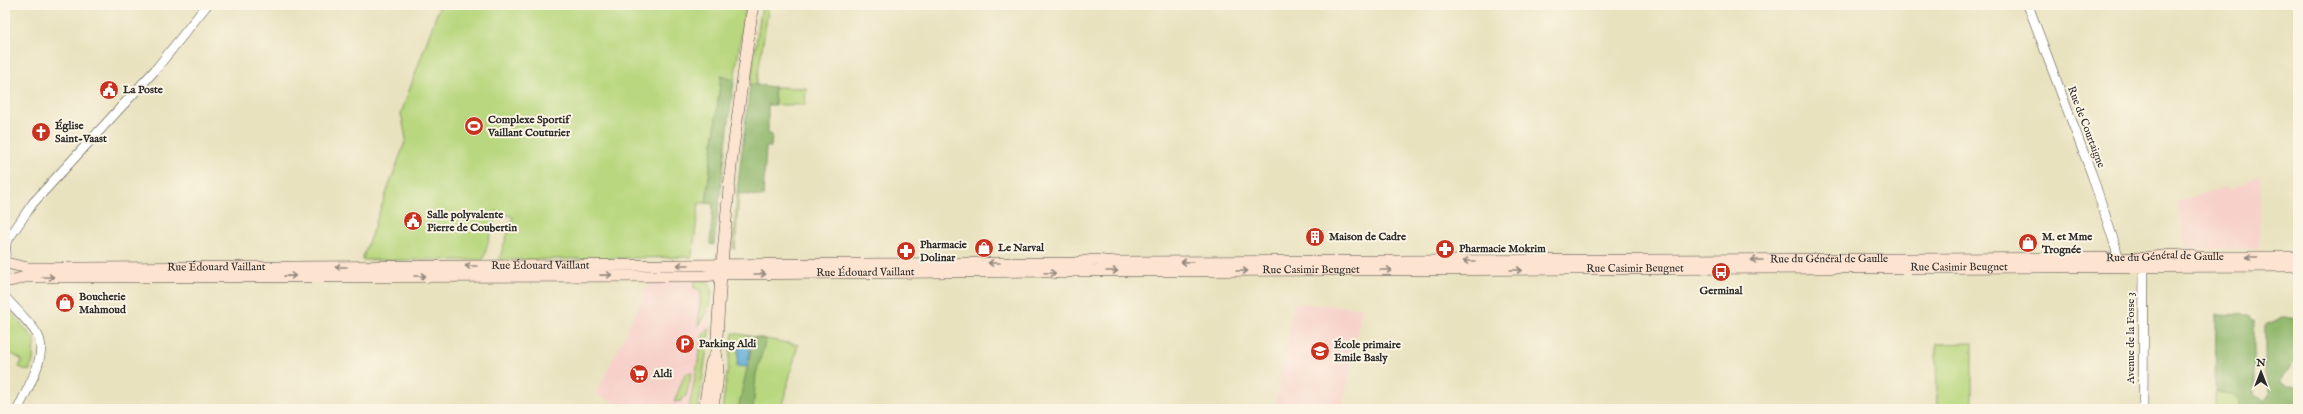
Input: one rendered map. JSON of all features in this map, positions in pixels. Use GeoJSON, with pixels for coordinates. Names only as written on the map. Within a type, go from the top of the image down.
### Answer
{"type":"FeatureCollection","features":[{"type":"Feature","properties":{"kind":"main road"},"geometry":{"type":"LineString","coordinates":[[712,409],[718,372],[716,352],[721,270],[736,118],[753,5]]}},
{"type":"Feature","properties":{"kind":"main road","name":"Rue du Général de Gaulle"},"geometry":{"type":"LineString","coordinates":[[1408,261],[2144,262],[2171,255],[2199,257],[2298,257]]}},
{"type":"Feature","properties":{"kind":"main road","name":"Rue Casimir Beugnet"},"geometry":{"type":"LineString","coordinates":[[1074,267],[1094,260],[1117,262],[1408,261]]}},
{"type":"Feature","properties":{"kind":"main road"},"geometry":{"type":"LineString","coordinates":[[5,261],[11,275],[7,284]]}},
{"type":"Feature","properties":{"kind":"main road","name":"Rue Édouard Vaillant"},"geometry":{"type":"LineString","coordinates":[[5,261],[40,268],[721,270],[1074,267]]}},
{"type":"Feature","properties":{"kind":"main road","name":"Rue Casimir Beugnet"},"geometry":{"type":"LineString","coordinates":[[1074,267],[2118,262]]}},
{"type":"Feature","properties":{"kind":"main road"},"geometry":{"type":"LineString","coordinates":[[2144,262],[2198,266],[2298,266]]}},
{"type":"Feature","properties":{"kind":"main road","name":"Rue Édouard Vaillant"},"geometry":{"type":"LineString","coordinates":[[7,284],[25,277],[704,276],[721,270]]}},
{"type":"Feature","properties":{"kind":"main road"},"geometry":{"type":"LineString","coordinates":[[704,409],[711,363],[716,352]]}},
{"type":"Feature","properties":{"kind":"street"},"geometry":{"type":"LineString","coordinates":[[5,261],[6,244],[33,203],[161,63],[207,5]]}},
{"type":"Feature","properties":{"kind":"street","name":"Rue de Courtaigne"},"geometry":{"type":"LineString","coordinates":[[2028,5],[2092,175],[2118,262]]}},
{"type":"Feature","properties":{"kind":"street","name":"Avenue de la Fosse 3"},"geometry":{"type":"LineString","coordinates":[[2143,409],[2144,262]]}},
{"type":"Feature","properties":{"kind":"street"},"geometry":{"type":"LineString","coordinates":[[5,297],[37,334],[41,346],[36,369],[18,409]]}},
{"type":"Feature","properties":{"kind":"shaded area"},"geometry":{"type":"Polygon","coordinates":[[[2260,174],[2259,249],[2187,249],[2178,202],[2225,187],[2230,191],[2260,174]]]}},
{"type":"Feature","properties":{"kind":"shaded area"},"geometry":{"type":"Polygon","coordinates":[[[651,281],[708,281],[710,284],[710,328],[698,409],[627,409],[596,394],[651,281]]]}},
{"type":"Feature","properties":{"kind":"shaded area","name":"École primaire Emile Basly"},"geometry":{"type":"Polygon","coordinates":[[[1294,303],[1362,308],[1342,409],[1275,406],[1294,303]]]}},
{"type":"Feature","properties":{"kind":"green space"},"geometry":{"type":"Polygon","coordinates":[[[440,5],[746,5],[734,80],[721,76],[706,203],[699,203],[692,257],[499,260],[513,217],[497,211],[483,260],[362,260],[406,139],[401,113],[440,5]]]}},
{"type":"Feature","properties":{"kind":"green space"},"geometry":{"type":"Polygon","coordinates":[[[762,5],[769,5],[756,86],[750,84],[762,5]]]}},
{"type":"Feature","properties":{"kind":"green space"},"geometry":{"type":"Polygon","coordinates":[[[721,76],[734,80],[714,245],[710,244],[713,204],[706,203],[721,76]]]}},
{"type":"Feature","properties":{"kind":"green space"},"geometry":{"type":"Polygon","coordinates":[[[750,84],[774,87],[775,105],[768,105],[768,134],[772,135],[771,147],[766,147],[763,197],[737,193],[750,84]]]}},
{"type":"Feature","properties":{"kind":"green space"},"geometry":{"type":"Polygon","coordinates":[[[774,87],[806,88],[805,105],[775,105],[774,87]]]}},
{"type":"Feature","properties":{"kind":"green space"},"geometry":{"type":"Polygon","coordinates":[[[737,193],[739,194],[735,249],[733,249],[737,193]]]}},
{"type":"Feature","properties":{"kind":"green space"},"geometry":{"type":"Polygon","coordinates":[[[694,281],[708,281],[712,293],[709,305],[698,327],[701,290],[694,288],[694,281]]]}},
{"type":"Feature","properties":{"kind":"green space"},"geometry":{"type":"Polygon","coordinates":[[[5,305],[34,339],[33,361],[29,371],[19,367],[22,360],[5,350],[5,305]]]}},
{"type":"Feature","properties":{"kind":"green space"},"geometry":{"type":"Polygon","coordinates":[[[2216,314],[2249,315],[2251,320],[2254,320],[2254,394],[2264,401],[2270,392],[2265,375],[2265,325],[2282,318],[2298,318],[2298,357],[2279,382],[2287,386],[2298,386],[2298,409],[2238,409],[2240,402],[2232,394],[2215,392],[2216,314]]]}},
{"type":"Feature","properties":{"kind":"green space"},"geometry":{"type":"Polygon","coordinates":[[[710,328],[698,408],[689,409],[703,335],[710,328]]]}},
{"type":"Feature","properties":{"kind":"green space"},"geometry":{"type":"Polygon","coordinates":[[[733,333],[798,345],[781,409],[722,409],[733,333]]]}},
{"type":"Feature","properties":{"kind":"green space"},"geometry":{"type":"Polygon","coordinates":[[[754,337],[766,339],[756,374],[753,409],[738,409],[754,337]]]}},
{"type":"Feature","properties":{"kind":"green space"},"geometry":{"type":"Polygon","coordinates":[[[1972,343],[1972,409],[1937,409],[1936,344],[1972,343]]]}},
{"type":"Feature","properties":{"kind":"green space"},"geometry":{"type":"Polygon","coordinates":[[[692,372],[686,396],[681,401],[674,402],[685,374],[692,372]]]}},
{"type":"Feature","properties":{"kind":"green space"},"geometry":{"type":"Polygon","coordinates":[[[2215,392],[2232,394],[2240,402],[2238,409],[2215,409],[2215,392]]]}},
{"type":"Feature","properties":{"kind":"water"},"geometry":{"type":"Polygon","coordinates":[[[739,343],[750,344],[748,367],[737,366],[739,343]]]}},
{"type":"Feature","properties":{"kind":"place","name":"La Poste"},"geometry":{"type":"Point","coordinates":[109,90]}},
{"type":"Feature","properties":{"kind":"place","name":"Complexe Sportif Vaillant Couturier"},"geometry":{"type":"Point","coordinates":[474,126]}},
{"type":"Feature","properties":{"kind":"place","name":"Église Saint-Vaast"},"geometry":{"type":"Point","coordinates":[41,132]}},
{"type":"Feature","properties":{"kind":"place","name":"Salle polyvalente Pierre de Coubertin"},"geometry":{"type":"Point","coordinates":[413,221]}},
{"type":"Feature","properties":{"kind":"place","name":"Maison de Cadre"},"geometry":{"type":"Point","coordinates":[1315,237]}},
{"type":"Feature","properties":{"kind":"place","name":"M. et Mme Trognée"},"geometry":{"type":"Point","coordinates":[2028,243]}},
{"type":"Feature","properties":{"kind":"place","name":"Le Narval"},"geometry":{"type":"Point","coordinates":[984,248]}},
{"type":"Feature","properties":{"kind":"place","name":"Pharmacie Mokrim"},"geometry":{"type":"Point","coordinates":[1445,249]}},
{"type":"Feature","properties":{"kind":"place","name":"Pharmacie Dolinar"},"geometry":{"type":"Point","coordinates":[906,251]}},
{"type":"Feature","properties":{"kind":"place","name":"Germinal"},"geometry":{"type":"Point","coordinates":[1721,272]}},
{"type":"Feature","properties":{"kind":"place","name":"Boucherie Mahmoud"},"geometry":{"type":"Point","coordinates":[65,303]}},
{"type":"Feature","properties":{"kind":"place","name":"Parking Aldi"},"geometry":{"type":"Point","coordinates":[685,344]}},
{"type":"Feature","properties":{"kind":"place","name":"École primaire Emile Basly"},"geometry":{"type":"Point","coordinates":[1320,351]}},
{"type":"Feature","properties":{"kind":"place","name":"Aldi"},"geometry":{"type":"Point","coordinates":[639,374]}}]}
